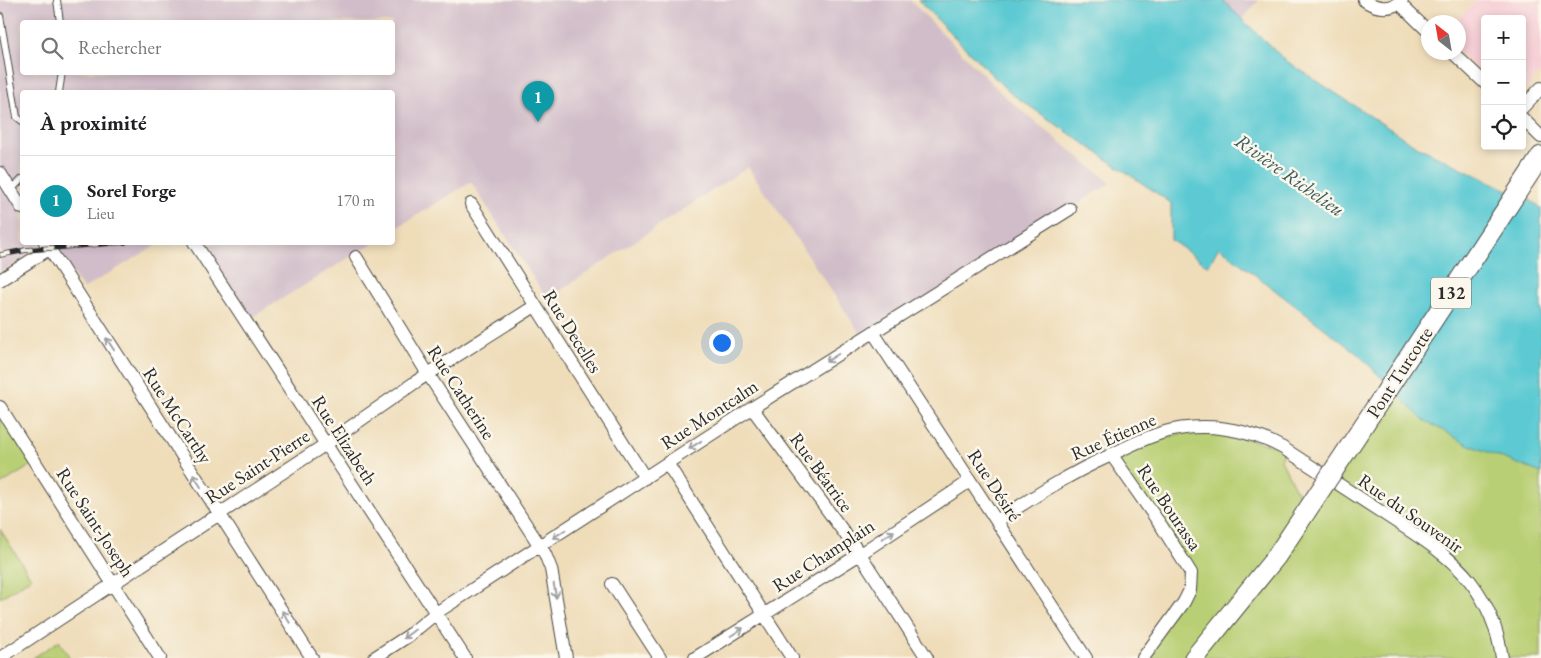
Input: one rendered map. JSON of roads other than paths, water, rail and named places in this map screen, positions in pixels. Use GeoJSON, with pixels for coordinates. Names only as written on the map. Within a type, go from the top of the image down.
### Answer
{"type":"FeatureCollection","features":[{"type":"Feature","properties":{"kind":"main road","name":"Pont Turcotte"},"geometry":{"type":"LineString","coordinates":[[1194,658],[1276,558],[1541,156]]}},
{"type":"Feature","properties":{"kind":"street"},"geometry":{"type":"LineString","coordinates":[[1364,0],[1377,7],[1390,6],[1400,2],[1421,24]]}},
{"type":"Feature","properties":{"kind":"street"},"geometry":{"type":"LineString","coordinates":[[1461,60],[1481,79]]}},
{"type":"Feature","properties":{"kind":"street"},"geometry":{"type":"LineString","coordinates":[[1525,105],[1541,88]]}},
{"type":"Feature","properties":{"kind":"street"},"geometry":{"type":"LineString","coordinates":[[1526,122],[1541,136]]}},
{"type":"Feature","properties":{"kind":"street"},"geometry":{"type":"LineString","coordinates":[[0,173],[20,205]]}},
{"type":"Feature","properties":{"kind":"street","name":"Rue Decelles"},"geometry":{"type":"LineString","coordinates":[[471,204],[644,478]]}},
{"type":"Feature","properties":{"kind":"street","name":"Rue Montcalm"},"geometry":{"type":"LineString","coordinates":[[374,658],[408,636],[436,613],[752,408],[1070,209]]}},
{"type":"Feature","properties":{"kind":"street","name":"Rue Elizabeth"},"geometry":{"type":"LineString","coordinates":[[196,245],[465,658]]}},
{"type":"Feature","properties":{"kind":"street"},"geometry":{"type":"LineString","coordinates":[[0,280],[47,246]]}},
{"type":"Feature","properties":{"kind":"street","name":"Rue McCarthy"},"geometry":{"type":"LineString","coordinates":[[47,246],[312,658]]}},
{"type":"Feature","properties":{"kind":"street","name":"Rue Catherine"},"geometry":{"type":"LineString","coordinates":[[356,257],[428,374],[549,562],[552,569],[566,658]]}},
{"type":"Feature","properties":{"kind":"street","name":"Rue Saint-Pierre"},"geometry":{"type":"LineString","coordinates":[[0,658],[326,444],[428,374],[535,306]]}},
{"type":"Feature","properties":{"kind":"street","name":"Rue Désiré"},"geometry":{"type":"LineString","coordinates":[[873,332],[1086,658]]}},
{"type":"Feature","properties":{"kind":"street","name":"Rue Saint-Joseph"},"geometry":{"type":"LineString","coordinates":[[0,407],[160,658]]}},
{"type":"Feature","properties":{"kind":"street","name":"Rue Béatrice"},"geometry":{"type":"LineString","coordinates":[[752,408],[860,554],[927,658]]}},
{"type":"Feature","properties":{"kind":"street","name":"Rue Étienne"},"geometry":{"type":"LineString","coordinates":[[997,521],[1066,477],[1136,442],[1162,433],[1180,429],[1217,428],[1240,431],[1270,441],[1283,448]]}},
{"type":"Feature","properties":{"kind":"street","name":"Rue du Souvenir"},"geometry":{"type":"LineString","coordinates":[[1283,448],[1413,533],[1454,564],[1470,580],[1489,612],[1496,630],[1502,658]]}},
{"type":"Feature","properties":{"kind":"street","name":"Rue Bourassa"},"geometry":{"type":"LineString","coordinates":[[1111,454],[1191,573],[1190,590],[1184,602],[1143,658]]}},
{"type":"Feature","properties":{"kind":"street"},"geometry":{"type":"LineString","coordinates":[[667,463],[792,658]]}},
{"type":"Feature","properties":{"kind":"street","name":"Rue Champlain"},"geometry":{"type":"LineString","coordinates":[[695,658],[860,554],[970,481]]}},
{"type":"Feature","properties":{"kind":"street"},"geometry":{"type":"LineString","coordinates":[[612,584],[660,658]]}},
{"type":"Feature","properties":{"kind":"lane"},"geometry":{"type":"LineString","coordinates":[[57,0],[60,20]]}},
{"type":"Feature","properties":{"kind":"lane"},"geometry":{"type":"LineString","coordinates":[[0,16],[17,117],[20,119]]}},
{"type":"Feature","properties":{"kind":"lane"},"geometry":{"type":"LineString","coordinates":[[59,90],[62,75]]}},
{"type":"Feature","properties":{"kind":"lane"},"geometry":{"type":"LineString","coordinates":[[11,190],[20,181]]}},
{"type":"Feature","properties":{"kind":"water","name":"Rivière Richelieu"},"geometry":{"type":"Polygon","coordinates":[[[918,0],[1222,0],[1285,60],[1416,146],[1535,203],[1541,208],[1541,473],[1467,444],[1422,419],[1359,355],[1219,247],[1208,266],[1171,240],[1171,203],[1009,92],[918,0]]]}},
{"type":"Feature","properties":{"kind":"railway"},"geometry":{"type":"LineString","coordinates":[[0,255],[26,250],[88,245]]}},
{"type":"Feature","properties":{"kind":"place","name":"Sorel Forge"},"geometry":{"type":"Point","coordinates":[538,122]}}]}
